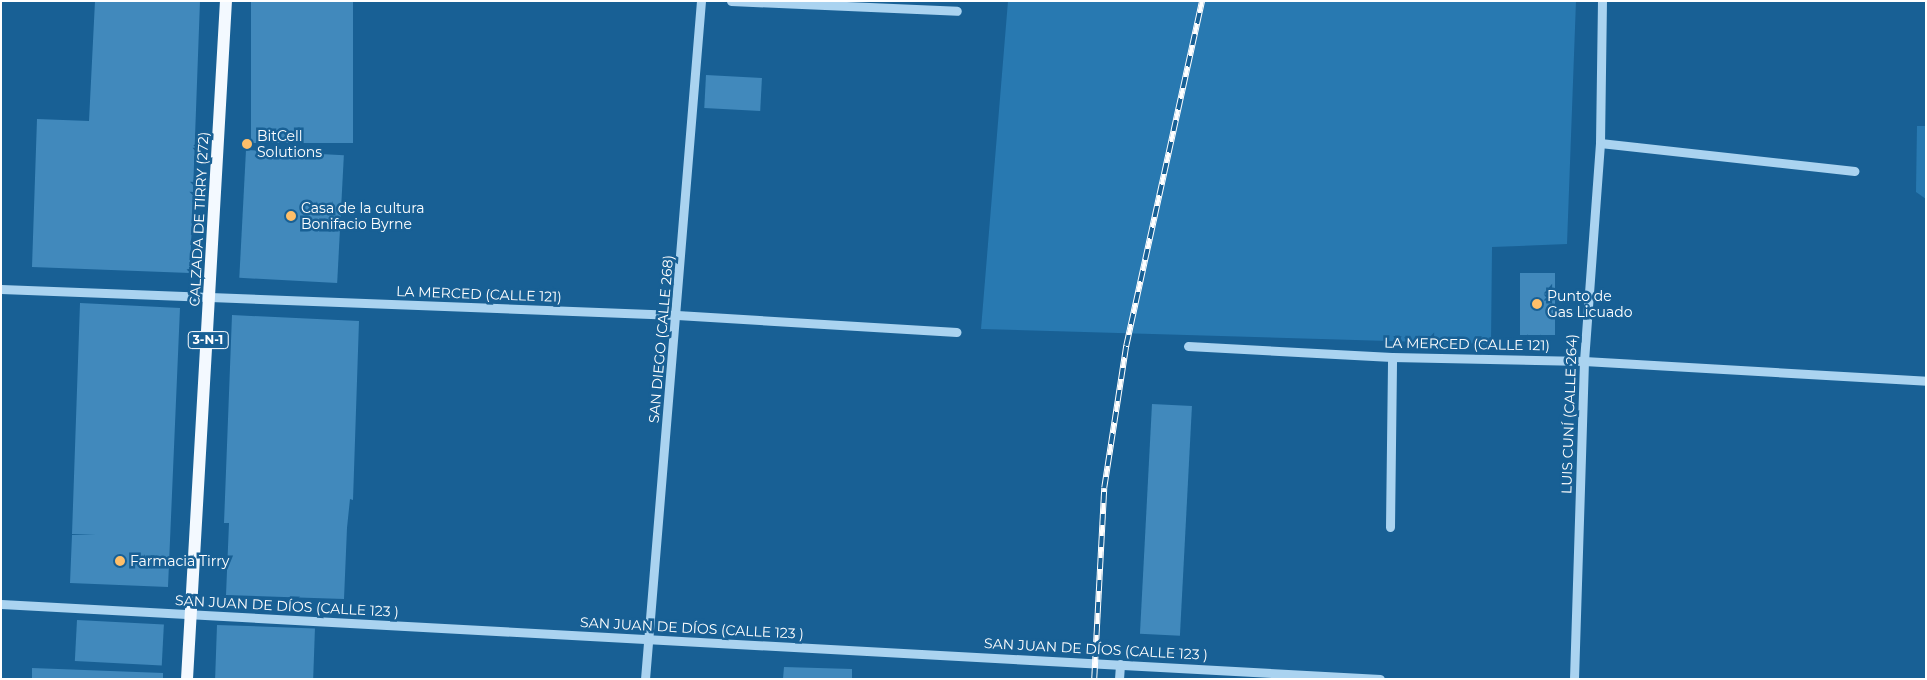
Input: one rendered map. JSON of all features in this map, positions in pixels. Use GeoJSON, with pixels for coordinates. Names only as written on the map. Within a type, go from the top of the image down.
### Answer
{"type":"FeatureCollection","features":[{"type":"Feature","properties":{"kind":"main road","name":"CALZADA DE TIRRY (272)"},"geometry":{"type":"LineString","coordinates":[[187,679],[226,1]]}},
{"type":"Feature","properties":{"kind":"street","name":"SAN DIEGO (CALLE 268)"},"geometry":{"type":"LineString","coordinates":[[645,679],[647,639],[677,315],[701,1]]}},
{"type":"Feature","properties":{"kind":"street"},"geometry":{"type":"LineString","coordinates":[[731,1],[957,11]]}},
{"type":"Feature","properties":{"kind":"street","name":"LUIS CUNÍ (CALLE 264)"},"geometry":{"type":"LineString","coordinates":[[1574,679],[1584,361],[1600,143],[1602,1]]}},
{"type":"Feature","properties":{"kind":"street"},"geometry":{"type":"LineString","coordinates":[[1600,143],[1854,171]]}},
{"type":"Feature","properties":{"kind":"street","name":"LA MERCED (CALLE 121)"},"geometry":{"type":"LineString","coordinates":[[1,289],[677,315],[956,332]]}},
{"type":"Feature","properties":{"kind":"street","name":"LA MERCED (CALLE 121)"},"geometry":{"type":"LineString","coordinates":[[1188,346],[1392,357],[1584,361],[1926,381]]}},
{"type":"Feature","properties":{"kind":"street"},"geometry":{"type":"LineString","coordinates":[[1390,526],[1392,357]]}},
{"type":"Feature","properties":{"kind":"street","name":"SAN JUAN DE DÍOS (CALLE 123 )"},"geometry":{"type":"LineString","coordinates":[[1,604],[1380,679]]}},
{"type":"Feature","properties":{"kind":"street"},"geometry":{"type":"LineString","coordinates":[[1119,679],[1120,664]]}},
{"type":"Feature","properties":{"kind":"shaded area"},"geometry":{"type":"Polygon","coordinates":[[[1008,1],[1576,1],[1567,244],[1492,247],[1491,344],[981,329],[1008,1]]]}},
{"type":"Feature","properties":{"kind":"shaded area"},"geometry":{"type":"Polygon","coordinates":[[[1917,126],[1926,126],[1926,199],[1916,192],[1917,126]]]}},
{"type":"Feature","properties":{"kind":"building"},"geometry":{"type":"Polygon","coordinates":[[[95,1],[200,1],[190,273],[32,267],[37,119],[89,121],[95,1]]]}},
{"type":"Feature","properties":{"kind":"building"},"geometry":{"type":"Polygon","coordinates":[[[251,1],[353,1],[353,143],[251,143],[251,1]]]}},
{"type":"Feature","properties":{"kind":"building"},"geometry":{"type":"Polygon","coordinates":[[[706,75],[762,78],[760,111],[704,108],[706,75]]]}},
{"type":"Feature","properties":{"kind":"building","name":"Casa de la cultura Bonifacio Byrne"},"geometry":{"type":"Polygon","coordinates":[[[246,150],[344,155],[337,283],[239,278],[246,150]]]}},
{"type":"Feature","properties":{"kind":"building","name":"Punto de Gas Licuado"},"geometry":{"type":"Polygon","coordinates":[[[1520,273],[1555,273],[1555,335],[1520,335],[1520,273]]]}},
{"type":"Feature","properties":{"kind":"building"},"geometry":{"type":"Polygon","coordinates":[[[80,303],[180,308],[168,587],[70,583],[72,535],[96,535],[72,534],[80,303]]]}},
{"type":"Feature","properties":{"kind":"building"},"geometry":{"type":"Polygon","coordinates":[[[232,315],[359,321],[353,500],[350,499],[347,528],[344,599],[226,595],[229,523],[224,523],[232,315]]]}},
{"type":"Feature","properties":{"kind":"building"},"geometry":{"type":"Polygon","coordinates":[[[1152,404],[1192,406],[1180,636],[1140,634],[1152,404]]]}},
{"type":"Feature","properties":{"kind":"building"},"geometry":{"type":"Polygon","coordinates":[[[77,620],[164,625],[162,665],[75,661],[77,620]]]}},
{"type":"Feature","properties":{"kind":"building"},"geometry":{"type":"Polygon","coordinates":[[[217,625],[315,628],[313,679],[215,679],[217,625]]]}},
{"type":"Feature","properties":{"kind":"building"},"geometry":{"type":"Polygon","coordinates":[[[784,667],[852,669],[852,679],[783,679],[784,667]]]}},
{"type":"Feature","properties":{"kind":"building"},"geometry":{"type":"Polygon","coordinates":[[[32,668],[163,673],[163,679],[32,679],[32,668]]]}},
{"type":"Feature","properties":{"kind":"railway"},"geometry":{"type":"LineString","coordinates":[[1094,679],[1104,488],[1126,346],[1202,1]]}},
{"type":"Feature","properties":{"kind":"place","name":"BitCell Solutions"},"geometry":{"type":"Point","coordinates":[247,144]}},
{"type":"Feature","properties":{"kind":"place","name":"Casa de la cultura Bonifacio Byrne"},"geometry":{"type":"Point","coordinates":[291,216]}},
{"type":"Feature","properties":{"kind":"place","name":"Punto de Gas Licuado"},"geometry":{"type":"Point","coordinates":[1537,304]}},
{"type":"Feature","properties":{"kind":"place","name":"Farmacia Tirry"},"geometry":{"type":"Point","coordinates":[120,561]}}]}
